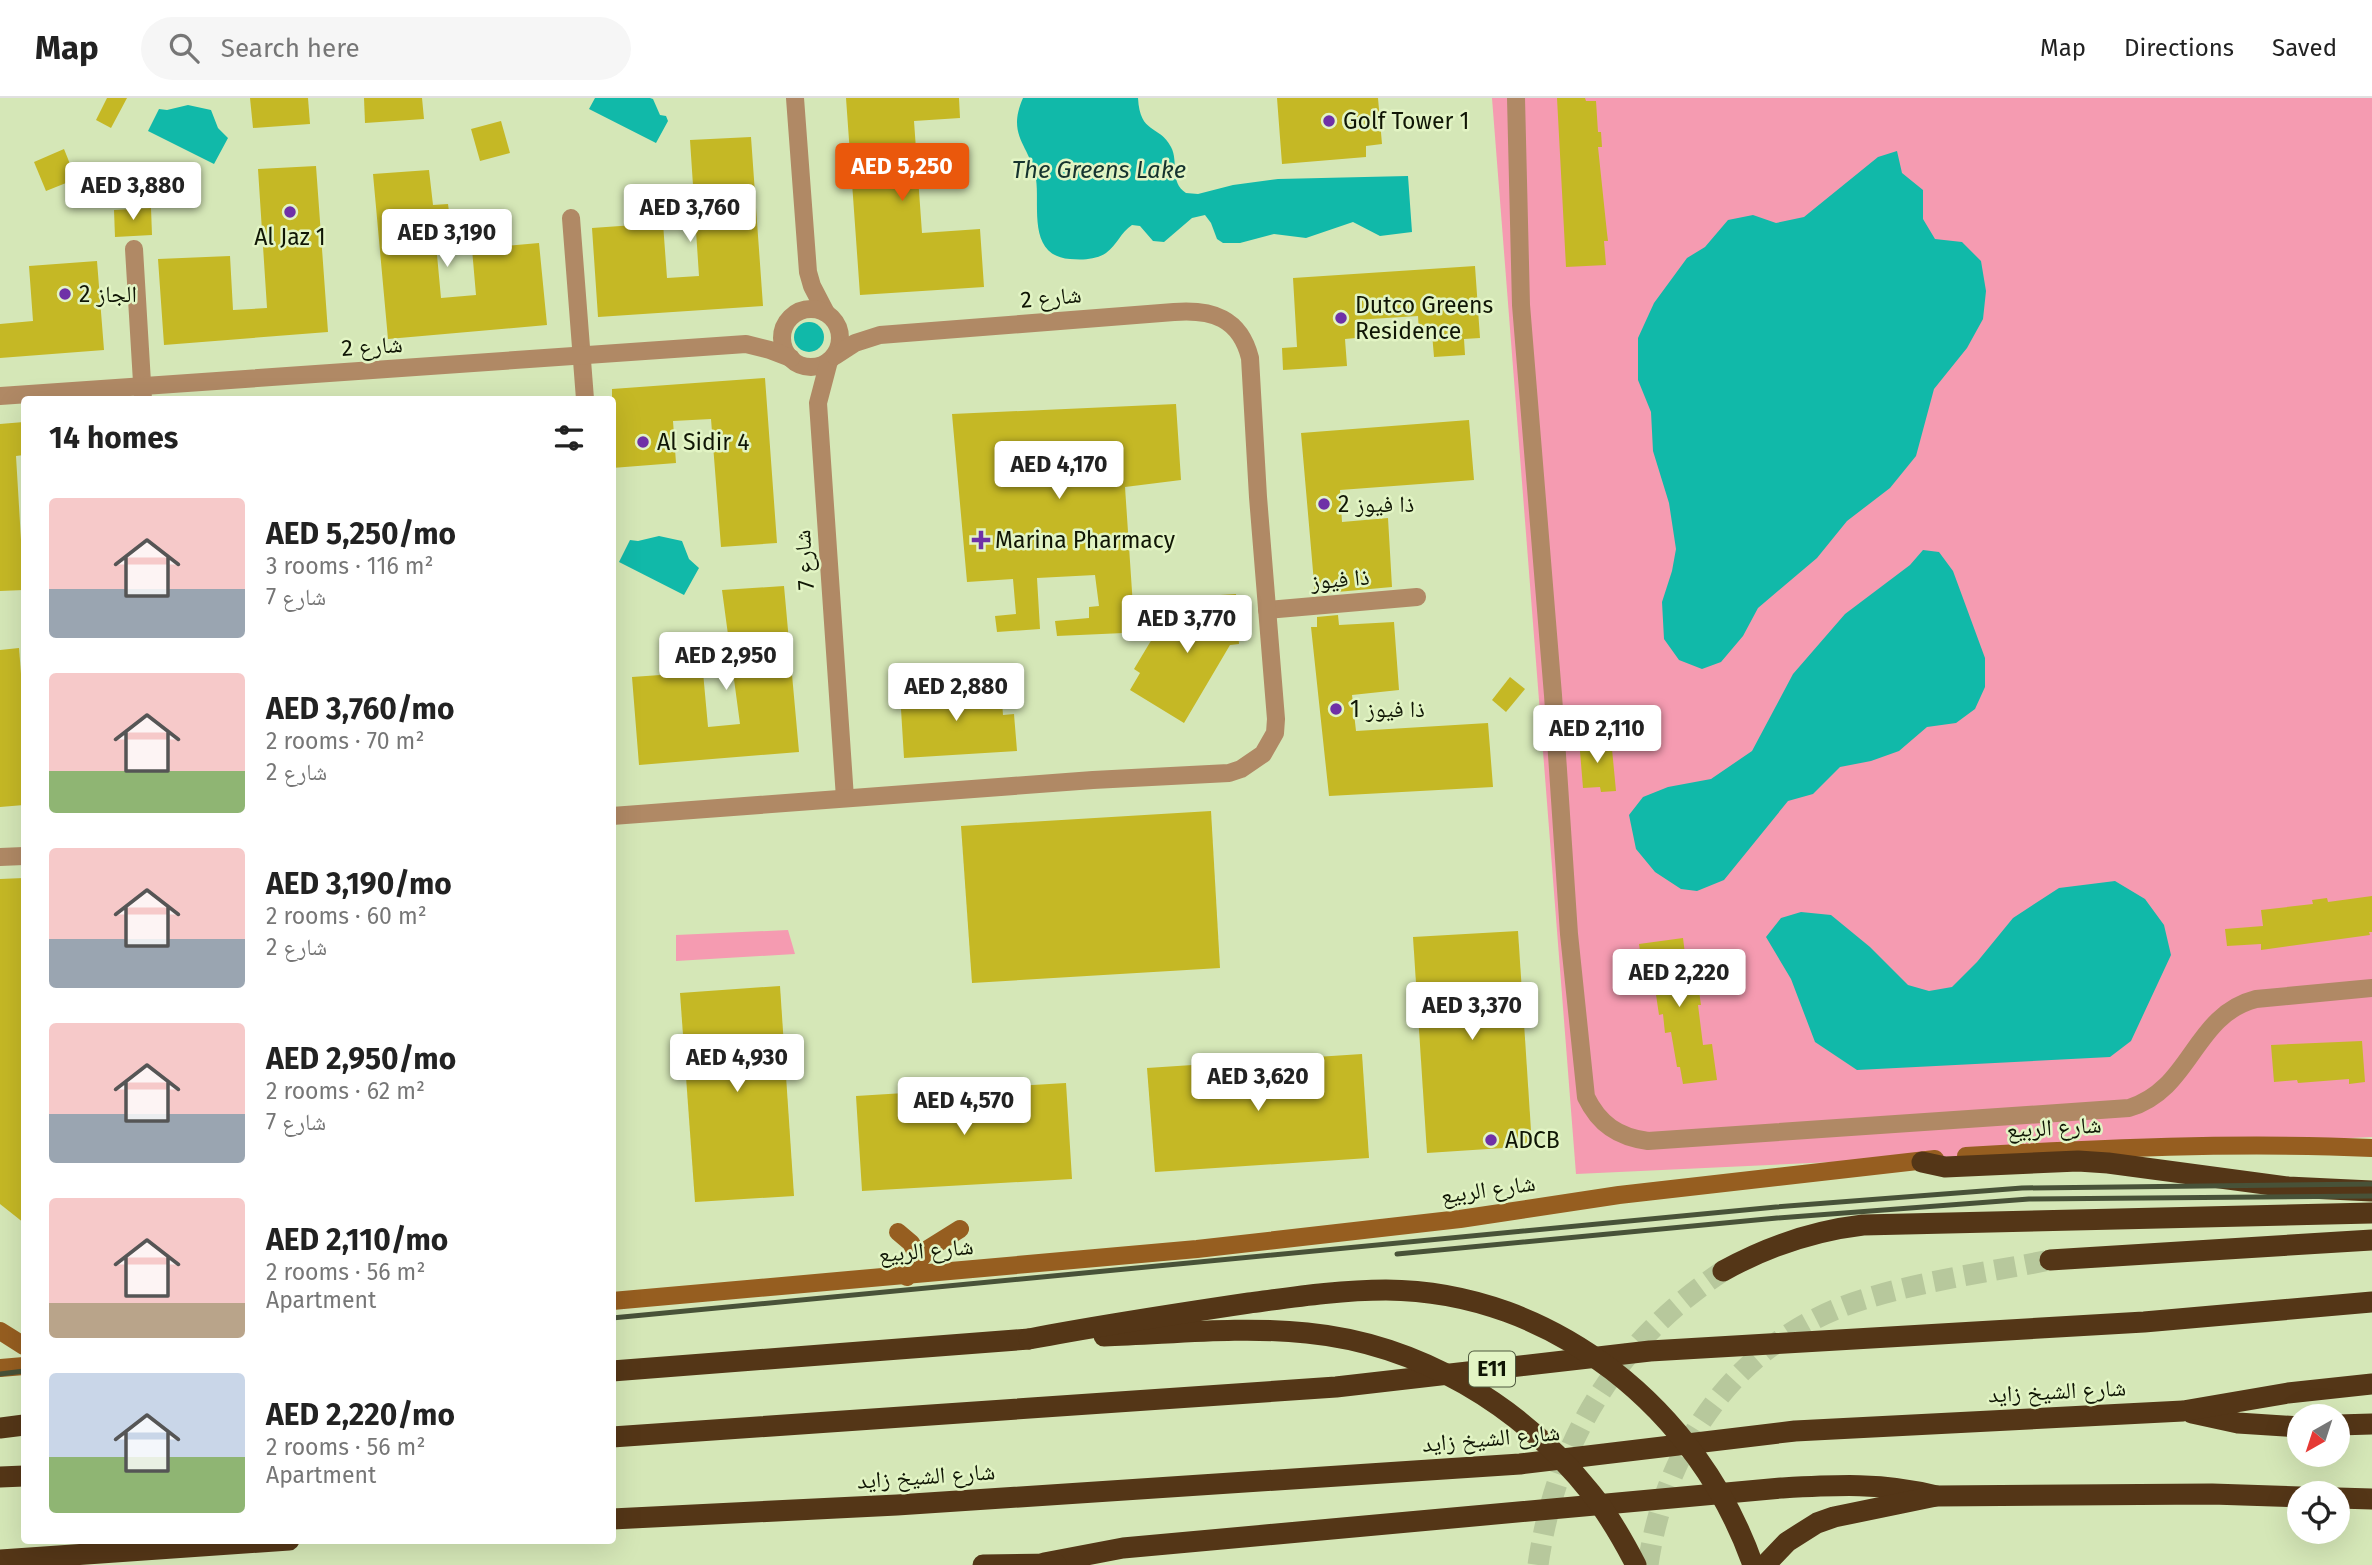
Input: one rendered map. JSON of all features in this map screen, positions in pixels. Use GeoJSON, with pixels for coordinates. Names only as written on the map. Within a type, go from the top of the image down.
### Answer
{"type":"FeatureCollection","features":[{"type":"Feature","properties":{"kind":"highway"},"geometry":{"type":"LineString","coordinates":[[1922,1161],[1945,1167],[2078,1161],[2108,1163],[2278,1186],[2372,1191]]}},
{"type":"Feature","properties":{"kind":"highway"},"geometry":{"type":"LineString","coordinates":[[1723,1271],[1758,1253],[1804,1236],[1863,1225],[2372,1213]]}},
{"type":"Feature","properties":{"kind":"highway"},"geometry":{"type":"LineString","coordinates":[[2050,1260],[2372,1240]]}},
{"type":"Feature","properties":{"kind":"highway"},"geometry":{"type":"LineString","coordinates":[[1029,1339],[1208,1309],[1357,1291],[1420,1293],[1485,1306],[1547,1330],[1576,1346],[1604,1364],[1655,1407],[1678,1431],[1717,1485],[1753,1565]]}},
{"type":"Feature","properties":{"kind":"highway","name":"E11"},"geometry":{"type":"LineString","coordinates":[[616,1437],[1336,1387],[1650,1351],[2144,1322],[2372,1302]]}},
{"type":"Feature","properties":{"kind":"highway"},"geometry":{"type":"LineString","coordinates":[[616,1371],[1029,1339],[1265,1331],[1349,1340],[1390,1350],[1429,1365],[1502,1407],[1566,1462],[1593,1494],[1636,1565]]}},
{"type":"Feature","properties":{"kind":"highway","name":"شارع الشيخ زايد"},"geometry":{"type":"LineString","coordinates":[[616,1519],[897,1505],[1520,1464],[1795,1432],[2183,1411],[2288,1393],[2372,1384]]}},
{"type":"Feature","properties":{"kind":"highway"},"geometry":{"type":"LineString","coordinates":[[2183,1411],[2238,1423],[2287,1426]]}},
{"type":"Feature","properties":{"kind":"highway"},"geometry":{"type":"LineString","coordinates":[[2350,1425],[2372,1424]]}},
{"type":"Feature","properties":{"kind":"highway"},"geometry":{"type":"LineString","coordinates":[[0,1428],[21,1425]]}},
{"type":"Feature","properties":{"kind":"highway"},"geometry":{"type":"LineString","coordinates":[[0,1477],[21,1476]]}},
{"type":"Feature","properties":{"kind":"highway"},"geometry":{"type":"LineString","coordinates":[[983,1565],[1053,1564],[1123,1548],[1782,1488],[1868,1484],[1936,1496]]}},
{"type":"Feature","properties":{"kind":"highway"},"geometry":{"type":"LineString","coordinates":[[1765,1565],[1787,1542],[1817,1523],[1936,1496],[2211,1494],[2287,1497]]}},
{"type":"Feature","properties":{"kind":"highway"},"geometry":{"type":"LineString","coordinates":[[2350,1498],[2372,1499]]}},
{"type":"Feature","properties":{"kind":"highway"},"geometry":{"type":"LineString","coordinates":[[0,1560],[231,1544]]}},
{"type":"Feature","properties":{"kind":"main road","name":"شارع الربيع"},"geometry":{"type":"LineString","coordinates":[[616,1301],[1197,1250],[1460,1219],[1619,1195],[1964,1156],[2265,1145],[2372,1148]]}},
{"type":"Feature","properties":{"kind":"main road"},"geometry":{"type":"LineString","coordinates":[[908,1277],[919,1258],[960,1229]]}},
{"type":"Feature","properties":{"kind":"main road"},"geometry":{"type":"LineString","coordinates":[[898,1232],[911,1243],[919,1258]]}},
{"type":"Feature","properties":{"kind":"main road"},"geometry":{"type":"LineString","coordinates":[[0,1331],[21,1344]]}},
{"type":"Feature","properties":{"kind":"main road"},"geometry":{"type":"LineString","coordinates":[[0,1368],[21,1366]]}},
{"type":"Feature","properties":{"kind":"street"},"geometry":{"type":"LineString","coordinates":[[795,98],[808,272],[812,286],[829,316],[839,327],[841,337],[832,359],[816,367],[794,361],[785,350],[782,340],[783,330],[802,296],[808,272]]}},
{"type":"Feature","properties":{"kind":"street"},"geometry":{"type":"LineString","coordinates":[[1516,98],[1520,291],[1553,695],[1569,934],[1586,1097],[1604,1124],[1632,1139],[1647,1141],[2129,1108],[2152,1099],[2164,1090],[2219,1018],[2242,1002],[2372,988]]}},
{"type":"Feature","properties":{"kind":"street"},"geometry":{"type":"LineString","coordinates":[[571,218],[584,396]]}},
{"type":"Feature","properties":{"kind":"street"},"geometry":{"type":"LineString","coordinates":[[134,250],[143,392]]}},
{"type":"Feature","properties":{"kind":"street"},"geometry":{"type":"LineString","coordinates":[[790,318],[809,309],[829,316]]}},
{"type":"Feature","properties":{"kind":"street","name":"شارع 2"},"geometry":{"type":"LineString","coordinates":[[832,359],[855,343],[880,335],[1187,311],[1212,314],[1224,319],[1241,336],[1250,358],[1267,610]]}},
{"type":"Feature","properties":{"kind":"street","name":"شارع 2"},"geometry":{"type":"LineString","coordinates":[[829,316],[856,329],[880,335]]}},
{"type":"Feature","properties":{"kind":"street","name":"شارع 2"},"geometry":{"type":"LineString","coordinates":[[747,345],[769,334],[790,318]]}},
{"type":"Feature","properties":{"kind":"street","name":"شارع 2"},"geometry":{"type":"LineString","coordinates":[[0,396],[143,392],[747,345],[770,350],[794,361]]}},
{"type":"Feature","properties":{"kind":"street","name":"شارع 7"},"geometry":{"type":"LineString","coordinates":[[832,359],[818,403],[845,798]]}},
{"type":"Feature","properties":{"kind":"street","name":"شارع 7"},"geometry":{"type":"LineString","coordinates":[[794,361],[818,403]]}},
{"type":"Feature","properties":{"kind":"street","name":"ذا فيوز"},"geometry":{"type":"LineString","coordinates":[[1267,610],[1417,597]]}},
{"type":"Feature","properties":{"kind":"street"},"geometry":{"type":"LineString","coordinates":[[616,816],[1221,774],[1241,769],[1263,754],[1275,733],[1267,610]]}},
{"type":"Feature","properties":{"kind":"street"},"geometry":{"type":"LineString","coordinates":[[0,857],[21,856]]}},
{"type":"Feature","properties":{"kind":"shaded area"},"geometry":{"type":"Polygon","coordinates":[[[1492,98],[2372,98],[2372,1137],[1576,1174],[1492,98]]]}},
{"type":"Feature","properties":{"kind":"shaded area"},"geometry":{"type":"Polygon","coordinates":[[[788,930],[795,954],[676,961],[676,935],[788,930]]]}},
{"type":"Feature","properties":{"kind":"water"},"geometry":{"type":"Polygon","coordinates":[[[595,98],[650,98],[660,115],[666,116],[668,121],[656,143],[589,109],[595,98]]]}},
{"type":"Feature","properties":{"kind":"water","name":"The Greens Lake"},"geometry":{"type":"Polygon","coordinates":[[[1023,98],[1138,98],[1146,124],[1171,147],[1176,178],[1186,193],[1198,194],[1233,185],[1278,179],[1408,176],[1412,232],[1380,236],[1353,222],[1306,238],[1274,234],[1240,243],[1223,243],[1217,239],[1205,215],[1192,218],[1164,242],[1153,241],[1140,226],[1132,225],[1110,250],[1102,255],[1079,259],[1056,256],[1047,249],[1038,228],[1036,179],[1018,132],[1018,111],[1023,98]]]}},
{"type":"Feature","properties":{"kind":"water"},"geometry":{"type":"Polygon","coordinates":[[[188,105],[211,110],[218,128],[228,138],[214,164],[148,131],[159,109],[188,105]]]}},
{"type":"Feature","properties":{"kind":"water"},"geometry":{"type":"Polygon","coordinates":[[[1897,151],[1902,173],[1923,190],[1923,219],[1935,239],[1962,242],[1981,261],[1986,291],[1983,319],[1967,348],[1934,389],[1916,456],[1890,488],[1847,521],[1817,558],[1758,608],[1743,636],[1721,662],[1702,669],[1679,660],[1664,639],[1662,602],[1676,549],[1669,503],[1653,451],[1651,412],[1638,380],[1638,338],[1654,303],[1687,258],[1705,247],[1728,220],[1753,215],[1776,223],[1804,217],[1878,157],[1897,151]]]}},
{"type":"Feature","properties":{"kind":"water"},"geometry":{"type":"Polygon","coordinates":[[[809,322],[820,326],[824,337],[820,348],[809,352],[798,348],[794,337],[798,326],[809,322]]]}},
{"type":"Feature","properties":{"kind":"water"},"geometry":{"type":"Polygon","coordinates":[[[659,536],[682,541],[689,559],[699,568],[684,595],[619,562],[630,540],[659,536]]]}},
{"type":"Feature","properties":{"kind":"water"},"geometry":{"type":"Polygon","coordinates":[[[1923,550],[1939,552],[1953,571],[1985,658],[1985,687],[1975,709],[1956,723],[1927,727],[1899,751],[1871,761],[1840,767],[1813,794],[1788,801],[1724,880],[1697,891],[1681,889],[1655,872],[1636,849],[1629,815],[1643,797],[1668,787],[1711,779],[1752,751],[1793,674],[1845,614],[1910,565],[1923,550]]]}},
{"type":"Feature","properties":{"kind":"water"},"geometry":{"type":"Polygon","coordinates":[[[2115,881],[2145,899],[2164,925],[2171,955],[2131,1041],[2110,1057],[1857,1070],[1815,1042],[1791,979],[1766,937],[1781,918],[1801,912],[1831,915],[1870,947],[1908,985],[1929,991],[1952,987],[1977,962],[2013,918],[2059,888],[2115,881]]]}},
{"type":"Feature","properties":{"kind":"building"},"geometry":{"type":"Polygon","coordinates":[[[107,98],[127,98],[111,128],[96,120],[107,98]]]}},
{"type":"Feature","properties":{"kind":"building"},"geometry":{"type":"Polygon","coordinates":[[[250,98],[308,98],[310,124],[253,128],[250,98]]]}},
{"type":"Feature","properties":{"kind":"building"},"geometry":{"type":"Polygon","coordinates":[[[364,98],[422,98],[424,119],[365,123],[364,98]]]}},
{"type":"Feature","properties":{"kind":"building"},"geometry":{"type":"Polygon","coordinates":[[[846,98],[959,98],[960,118],[914,121],[922,233],[980,229],[984,287],[860,295],[846,98]]]}},
{"type":"Feature","properties":{"kind":"building","name":"Golf Tower 1"},"geometry":{"type":"Polygon","coordinates":[[[1277,98],[1378,98],[1382,144],[1366,146],[1366,157],[1282,164],[1277,98]]]}},
{"type":"Feature","properties":{"kind":"building"},"geometry":{"type":"Polygon","coordinates":[[[1557,98],[1585,98],[1586,101],[1596,101],[1598,132],[1601,132],[1602,147],[1598,147],[1608,241],[1604,241],[1606,265],[1566,267],[1557,98]]]}},
{"type":"Feature","properties":{"kind":"building"},"geometry":{"type":"Polygon","coordinates":[[[501,121],[510,153],[480,161],[471,129],[501,121]]]}},
{"type":"Feature","properties":{"kind":"building"},"geometry":{"type":"Polygon","coordinates":[[[751,137],[763,306],[598,317],[592,228],[663,223],[667,278],[699,276],[690,140],[751,137]]]}},
{"type":"Feature","properties":{"kind":"building"},"geometry":{"type":"Polygon","coordinates":[[[64,149],[76,179],[46,191],[34,162],[64,149]]]}},
{"type":"Feature","properties":{"kind":"building","name":"Al Jaz 1"},"geometry":{"type":"Polygon","coordinates":[[[316,166],[328,332],[164,345],[158,259],[230,256],[233,310],[267,308],[258,169],[316,166]]]}},
{"type":"Feature","properties":{"kind":"building"},"geometry":{"type":"Polygon","coordinates":[[[429,170],[433,205],[448,204],[453,242],[436,244],[441,298],[476,295],[472,249],[539,243],[547,325],[388,339],[373,174],[429,170]]]}},
{"type":"Feature","properties":{"kind":"building"},"geometry":{"type":"Polygon","coordinates":[[[151,208],[152,235],[115,237],[114,210],[151,208]]]}},
{"type":"Feature","properties":{"kind":"building","name":"الجاز 2"},"geometry":{"type":"Polygon","coordinates":[[[97,261],[104,350],[0,358],[0,324],[33,321],[29,266],[97,261]]]}},
{"type":"Feature","properties":{"kind":"building","name":"Dutco Greens Residence"},"geometry":{"type":"Polygon","coordinates":[[[1475,266],[1480,338],[1464,339],[1465,355],[1434,357],[1432,333],[1419,333],[1418,316],[1355,320],[1356,338],[1345,339],[1347,366],[1283,370],[1282,348],[1297,347],[1293,278],[1475,266]]]}},
{"type":"Feature","properties":{"kind":"building","name":"Al Sidir 4"},"geometry":{"type":"Polygon","coordinates":[[[765,378],[777,543],[721,547],[711,419],[673,421],[676,463],[616,468],[616,396],[612,396],[612,389],[765,378]]]}},
{"type":"Feature","properties":{"kind":"building"},"geometry":{"type":"Polygon","coordinates":[[[1176,404],[1181,480],[1125,487],[1134,621],[1124,633],[1057,636],[1055,621],[1089,618],[1089,607],[1099,606],[1095,575],[1037,578],[1040,629],[997,632],[995,616],[1016,614],[1013,579],[967,582],[952,414],[1176,404]]]}},
{"type":"Feature","properties":{"kind":"building","name":"ذا فيوز 2"},"geometry":{"type":"Polygon","coordinates":[[[1469,420],[1474,480],[1340,490],[1342,522],[1388,518],[1392,587],[1315,594],[1301,433],[1469,420]]]}},
{"type":"Feature","properties":{"kind":"building"},"geometry":{"type":"Polygon","coordinates":[[[21,422],[21,455],[16,456],[21,590],[0,591],[0,424],[21,422]]]}},
{"type":"Feature","properties":{"kind":"building"},"geometry":{"type":"Polygon","coordinates":[[[784,586],[799,752],[639,765],[632,677],[703,672],[708,727],[740,724],[722,590],[784,586]]]}},
{"type":"Feature","properties":{"kind":"building"},"geometry":{"type":"Polygon","coordinates":[[[1236,594],[1239,644],[1230,645],[1184,723],[1130,690],[1140,673],[1134,669],[1161,624],[1173,632],[1189,604],[1189,597],[1236,594]]]}},
{"type":"Feature","properties":{"kind":"building","name":"ذا فيوز 1"},"geometry":{"type":"Polygon","coordinates":[[[1338,615],[1339,625],[1394,622],[1399,690],[1352,695],[1356,731],[1488,723],[1493,787],[1329,796],[1311,627],[1317,627],[1317,617],[1338,615]]]}},
{"type":"Feature","properties":{"kind":"building"},"geometry":{"type":"Polygon","coordinates":[[[19,648],[21,805],[0,807],[0,650],[19,648]]]}},
{"type":"Feature","properties":{"kind":"building"},"geometry":{"type":"Polygon","coordinates":[[[1510,677],[1525,689],[1506,712],[1492,700],[1510,677]]]}},
{"type":"Feature","properties":{"kind":"building"},"geometry":{"type":"Polygon","coordinates":[[[1001,688],[1003,715],[1014,714],[1017,751],[904,758],[900,693],[1001,688]]]}},
{"type":"Feature","properties":{"kind":"building"},"geometry":{"type":"Polygon","coordinates":[[[1603,738],[1604,750],[1612,749],[1616,791],[1601,792],[1600,787],[1583,788],[1579,739],[1603,738]]]}},
{"type":"Feature","properties":{"kind":"building"},"geometry":{"type":"Polygon","coordinates":[[[1211,811],[1220,968],[972,983],[961,826],[1211,811]]]}},
{"type":"Feature","properties":{"kind":"building"},"geometry":{"type":"Polygon","coordinates":[[[21,878],[21,1221],[0,1204],[0,879],[21,878]]]}},
{"type":"Feature","properties":{"kind":"building"},"geometry":{"type":"Polygon","coordinates":[[[2372,896],[2370,935],[2261,950],[2261,944],[2227,946],[2225,929],[2263,926],[2261,910],[2313,904],[2312,900],[2327,898],[2328,902],[2372,896]]]}},
{"type":"Feature","properties":{"kind":"building"},"geometry":{"type":"Polygon","coordinates":[[[1518,931],[1532,1146],[1427,1153],[1413,937],[1518,931]]]}},
{"type":"Feature","properties":{"kind":"building"},"geometry":{"type":"Polygon","coordinates":[[[1683,938],[1685,954],[1682,954],[1687,992],[1699,991],[1703,1045],[1712,1044],[1717,1080],[1683,1084],[1671,1032],[1665,1033],[1663,1014],[1659,1015],[1654,981],[1650,982],[1647,964],[1642,965],[1639,944],[1683,938]]]}},
{"type":"Feature","properties":{"kind":"building"},"geometry":{"type":"Polygon","coordinates":[[[780,986],[794,1196],[695,1202],[680,993],[780,986]]]}},
{"type":"Feature","properties":{"kind":"building"},"geometry":{"type":"Polygon","coordinates":[[[2362,1041],[2365,1082],[2349,1084],[2349,1079],[2274,1082],[2271,1045],[2362,1041]]]}},
{"type":"Feature","properties":{"kind":"building"},"geometry":{"type":"Polygon","coordinates":[[[1362,1054],[1369,1158],[1155,1172],[1147,1068],[1362,1054]]]}},
{"type":"Feature","properties":{"kind":"building"},"geometry":{"type":"Polygon","coordinates":[[[1066,1083],[1072,1179],[862,1191],[856,1096],[1066,1083]]]}},
{"type":"Feature","properties":{"kind":"tunnel"},"geometry":{"type":"LineString","coordinates":[[1648,1565],[1658,1519],[1673,1476],[1693,1435],[1718,1398],[1749,1365],[1784,1337],[1824,1315],[1868,1298],[1936,1281],[2050,1260]]}},
{"type":"Feature","properties":{"kind":"tunnel"},"geometry":{"type":"LineString","coordinates":[[1538,1565],[1547,1519],[1560,1476],[1576,1435],[1598,1397],[1623,1362],[1652,1329],[1685,1299],[1723,1271]]}},
{"type":"Feature","properties":{"kind":"railway"},"geometry":{"type":"LineString","coordinates":[[616,1318],[1776,1207],[2022,1188],[2372,1184]]}},
{"type":"Feature","properties":{"kind":"railway"},"geometry":{"type":"LineString","coordinates":[[1397,1254],[1777,1218],[2029,1199],[2372,1196]]}},
{"type":"Feature","properties":{"kind":"railway"},"geometry":{"type":"LineString","coordinates":[[0,1374],[21,1371]]}},
{"type":"Feature","properties":{"kind":"place","name":"Golf Tower 1"},"geometry":{"type":"Point","coordinates":[1329,121]}},
{"type":"Feature","properties":{"kind":"place","name":"Al Jaz 1"},"geometry":{"type":"Point","coordinates":[290,212]}},
{"type":"Feature","properties":{"kind":"place","name":"الجاز 2"},"geometry":{"type":"Point","coordinates":[65,294]}},
{"type":"Feature","properties":{"kind":"place","name":"Dutco Greens Residence"},"geometry":{"type":"Point","coordinates":[1341,318]}},
{"type":"Feature","properties":{"kind":"place","name":"Al Sidir 4"},"geometry":{"type":"Point","coordinates":[643,442]}},
{"type":"Feature","properties":{"kind":"place","name":"ذا فيوز 2"},"geometry":{"type":"Point","coordinates":[1324,504]}},
{"type":"Feature","properties":{"kind":"place","name":"Marina Pharmacy"},"geometry":{"type":"Point","coordinates":[981,540]}},
{"type":"Feature","properties":{"kind":"place","name":"ذا فيوز 1"},"geometry":{"type":"Point","coordinates":[1336,709]}},
{"type":"Feature","properties":{"kind":"place","name":"ADCB"},"geometry":{"type":"Point","coordinates":[1491,1140]}}]}
